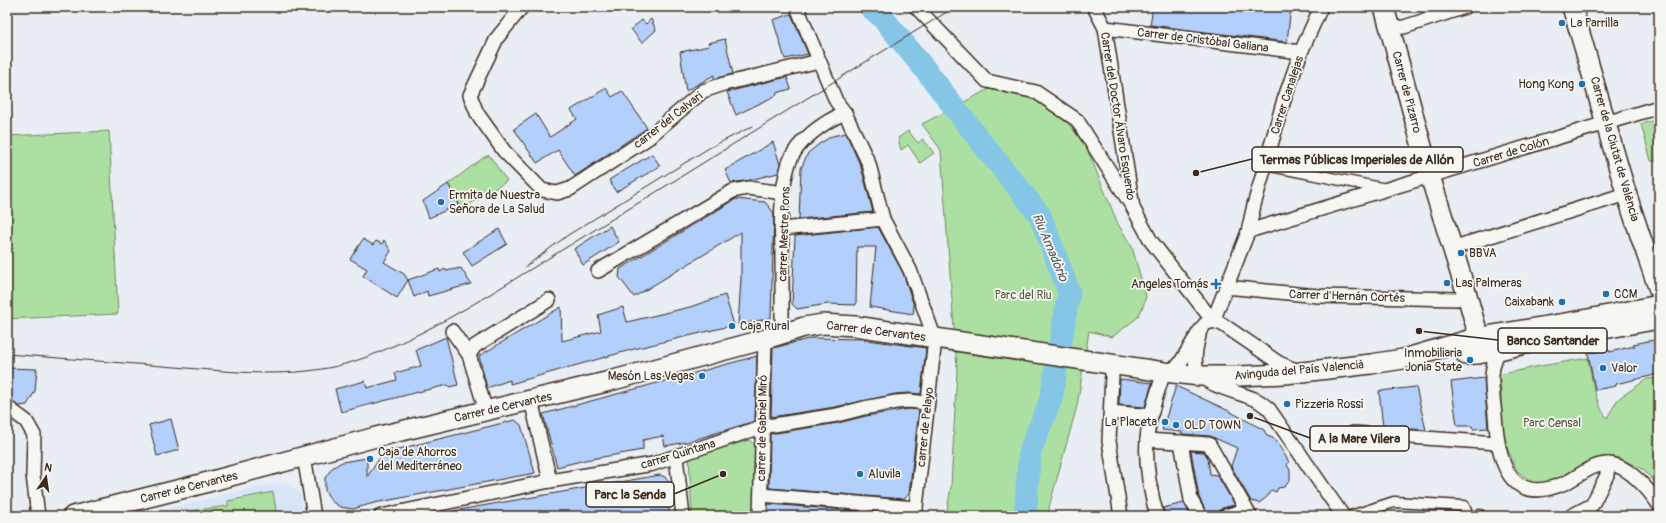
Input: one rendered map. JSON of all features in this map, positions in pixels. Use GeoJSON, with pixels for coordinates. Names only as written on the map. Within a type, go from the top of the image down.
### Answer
{"type":"FeatureCollection","features":[{"type":"Feature","properties":{"kind":"main road","name":"Carrer de Pizarro"},"geometry":{"type":"LineString","coordinates":[[1384,7],[1430,176],[1476,327],[1477,346]]}},
{"type":"Feature","properties":{"kind":"main road","name":"Carrer de la Ciutat de València"},"geometry":{"type":"LineString","coordinates":[[1572,7],[1626,194],[1659,290]]}},
{"type":"Feature","properties":{"kind":"main road","name":"Avinguda del País Valencià"},"geometry":{"type":"LineString","coordinates":[[935,339],[1164,372],[1200,376],[1239,376],[1301,372],[1403,359],[1477,346],[1583,320],[1659,305]]}},
{"type":"Feature","properties":{"kind":"main road"},"geometry":{"type":"LineString","coordinates":[[1477,346],[1500,350],[1659,319]]}},
{"type":"Feature","properties":{"kind":"main road","name":"Carrer de Cervantes"},"geometry":{"type":"LineString","coordinates":[[73,516],[304,456],[606,382],[773,337],[804,327],[823,324],[849,325],[935,339]]}},
{"type":"Feature","properties":{"kind":"street","name":"carrer del Calvari"},"geometry":{"type":"LineString","coordinates":[[522,7],[498,38],[470,95],[477,114],[504,151],[542,190],[557,193],[570,189],[648,138],[703,91],[724,84],[819,61]]}},
{"type":"Feature","properties":{"kind":"street"},"geometry":{"type":"LineString","coordinates":[[797,7],[836,101],[845,113],[869,164],[883,219],[910,270],[935,339]]}},
{"type":"Feature","properties":{"kind":"street"},"geometry":{"type":"LineString","coordinates":[[916,7],[987,81],[1036,92],[1077,120],[1133,208]]}},
{"type":"Feature","properties":{"kind":"street","name":"Carrer del Doctor Álvaro Esquerdo"},"geometry":{"type":"LineString","coordinates":[[1094,7],[1105,28],[1133,208],[1151,241],[1207,324]]}},
{"type":"Feature","properties":{"kind":"street","name":"Carrer Canalejas"},"geometry":{"type":"LineString","coordinates":[[1207,324],[1226,287],[1248,232],[1254,205],[1283,103],[1301,52],[1321,7]]}},
{"type":"Feature","properties":{"kind":"street"},"geometry":{"type":"LineString","coordinates":[[1390,28],[1404,27],[1465,7]]}},
{"type":"Feature","properties":{"kind":"street","name":"Carrer de Cristóbal Galiana"},"geometry":{"type":"LineString","coordinates":[[1105,28],[1301,52]]}},
{"type":"Feature","properties":{"kind":"street","name":"Carrer de Colón"},"geometry":{"type":"LineString","coordinates":[[1248,232],[1255,228],[1659,107]]}},
{"type":"Feature","properties":{"kind":"street","name":"carrer Mestre Pons"},"geometry":{"type":"LineString","coordinates":[[773,337],[782,229],[783,193],[789,162],[800,143],[832,118],[845,113]]}},
{"type":"Feature","properties":{"kind":"street"},"geometry":{"type":"LineString","coordinates":[[1266,165],[1387,189]]}},
{"type":"Feature","properties":{"kind":"street"},"geometry":{"type":"LineString","coordinates":[[598,271],[733,191],[748,188],[783,193]]}},
{"type":"Feature","properties":{"kind":"street"},"geometry":{"type":"LineString","coordinates":[[1452,248],[1626,194]]}},
{"type":"Feature","properties":{"kind":"street"},"geometry":{"type":"LineString","coordinates":[[782,229],[883,219]]}},
{"type":"Feature","properties":{"kind":"street","name":"Carrer d'Hernán Cortés"},"geometry":{"type":"LineString","coordinates":[[1226,287],[1318,296],[1457,299],[1467,295]]}},
{"type":"Feature","properties":{"kind":"street"},"geometry":{"type":"LineString","coordinates":[[469,355],[475,346],[549,300]]}},
{"type":"Feature","properties":{"kind":"street"},"geometry":{"type":"LineString","coordinates":[[1207,324],[1226,326],[1279,363],[1301,372]]}},
{"type":"Feature","properties":{"kind":"street"},"geometry":{"type":"LineString","coordinates":[[1157,516],[1148,474],[1147,440],[1151,416],[1164,372],[1179,365],[1207,324]]}},
{"type":"Feature","properties":{"kind":"street"},"geometry":{"type":"LineString","coordinates":[[1207,324],[1198,342],[1196,355],[1196,366],[1200,376],[1218,386],[1255,399],[1269,409],[1343,516]]}},
{"type":"Feature","properties":{"kind":"street"},"geometry":{"type":"LineString","coordinates":[[452,331],[469,355],[486,411]]}},
{"type":"Feature","properties":{"kind":"street","name":"carrer de Gabriel Miró"},"geometry":{"type":"LineString","coordinates":[[760,516],[761,427],[773,337]]}},
{"type":"Feature","properties":{"kind":"street","name":"carrer de Pelayo"},"geometry":{"type":"LineString","coordinates":[[916,512],[935,339]]}},
{"type":"Feature","properties":{"kind":"street"},"geometry":{"type":"LineString","coordinates":[[1477,346],[1492,367]]}},
{"type":"Feature","properties":{"kind":"street"},"geometry":{"type":"LineString","coordinates":[[1500,350],[1492,367],[1497,443],[1504,467],[1515,480],[1529,490],[1544,490],[1565,483],[1597,466],[1608,464],[1615,465],[1633,476],[1650,491],[1659,505]]}},
{"type":"Feature","properties":{"kind":"street"},"geometry":{"type":"LineString","coordinates":[[1108,365],[1111,412],[1110,440],[1121,516]]}},
{"type":"Feature","properties":{"kind":"street"},"geometry":{"type":"LineString","coordinates":[[531,400],[550,481]]}},
{"type":"Feature","properties":{"kind":"street","name":"carrer Quintana"},"geometry":{"type":"LineString","coordinates":[[381,516],[550,481],[653,464],[761,427],[837,415],[896,402],[909,401],[928,403]]}},
{"type":"Feature","properties":{"kind":"street"},"geometry":{"type":"LineString","coordinates":[[7,407],[26,421],[34,435],[33,475],[38,516]]}},
{"type":"Feature","properties":{"kind":"street"},"geometry":{"type":"LineString","coordinates":[[1111,412],[1151,416]]}},
{"type":"Feature","properties":{"kind":"street"},"geometry":{"type":"LineString","coordinates":[[1353,433],[1497,443]]}},
{"type":"Feature","properties":{"kind":"street"},"geometry":{"type":"LineString","coordinates":[[1147,440],[1209,444],[1248,513],[1225,516]]}},
{"type":"Feature","properties":{"kind":"street"},"geometry":{"type":"LineString","coordinates":[[1180,442],[1191,500],[1200,516]]}},
{"type":"Feature","properties":{"kind":"street"},"geometry":{"type":"LineString","coordinates":[[304,456],[314,516]]}},
{"type":"Feature","properties":{"kind":"street","name":"carrer Quintana"},"geometry":{"type":"LineString","coordinates":[[676,457],[683,516]]}},
{"type":"Feature","properties":{"kind":"street"},"geometry":{"type":"LineString","coordinates":[[1571,516],[1592,505],[1606,475],[1608,464]]}},
{"type":"Feature","properties":{"kind":"street"},"geometry":{"type":"LineString","coordinates":[[761,495],[865,510],[916,512]]}},
{"type":"Feature","properties":{"kind":"street"},"geometry":{"type":"LineString","coordinates":[[1351,516],[1394,502],[1464,506],[1468,516]]}},
{"type":"Feature","properties":{"kind":"shaded area"},"geometry":{"type":"Polygon","coordinates":[[[274,483],[288,485],[300,493],[304,516],[163,516],[163,512],[174,507],[274,483]]]}},
{"type":"Feature","properties":{"kind":"green space","name":"Parc del Riu"},"geometry":{"type":"Polygon","coordinates":[[[989,89],[1034,99],[1068,123],[1086,146],[1118,224],[1132,247],[1146,296],[1143,307],[1137,318],[1112,337],[1089,331],[1077,406],[1049,507],[1049,516],[946,516],[951,487],[957,369],[941,150],[922,124],[989,89]]]}},
{"type":"Feature","properties":{"kind":"green space"},"geometry":{"type":"Polygon","coordinates":[[[1659,119],[1659,161],[1651,161],[1641,124],[1659,119]]]}},
{"type":"Feature","properties":{"kind":"green space"},"geometry":{"type":"Polygon","coordinates":[[[109,131],[118,314],[7,319],[7,136],[109,131]]]}},
{"type":"Feature","properties":{"kind":"green space"},"geometry":{"type":"Polygon","coordinates":[[[908,131],[918,143],[923,139],[934,153],[920,163],[908,145],[901,150],[898,138],[908,131]]]}},
{"type":"Feature","properties":{"kind":"green space"},"geometry":{"type":"Polygon","coordinates":[[[489,155],[507,181],[462,209],[448,184],[489,155]]]}},
{"type":"Feature","properties":{"kind":"green space","name":"Parc Censal"},"geometry":{"type":"Polygon","coordinates":[[[1588,358],[1596,397],[1607,418],[1618,399],[1647,379],[1659,378],[1659,486],[1642,469],[1623,460],[1601,459],[1552,482],[1533,483],[1517,471],[1501,433],[1501,390],[1499,375],[1588,358]]]}},
{"type":"Feature","properties":{"kind":"green space"},"geometry":{"type":"Polygon","coordinates":[[[749,440],[754,444],[756,450],[756,516],[692,516],[689,458],[749,440]]]}},
{"type":"Feature","properties":{"kind":"green space"},"geometry":{"type":"Polygon","coordinates":[[[273,492],[277,516],[191,516],[190,511],[228,506],[228,501],[273,492]]]}},
{"type":"Feature","properties":{"kind":"building"},"geometry":{"type":"Polygon","coordinates":[[[1153,7],[1291,7],[1287,42],[1150,25],[1153,7]]]}},
{"type":"Feature","properties":{"kind":"building"},"geometry":{"type":"Polygon","coordinates":[[[791,14],[808,54],[785,59],[773,20],[791,14]]]}},
{"type":"Feature","properties":{"kind":"building"},"geometry":{"type":"Polygon","coordinates":[[[651,19],[656,30],[642,43],[631,29],[642,20],[646,24],[651,19]]]}},
{"type":"Feature","properties":{"kind":"building"},"geometry":{"type":"Polygon","coordinates":[[[725,39],[733,74],[714,79],[714,75],[686,91],[680,52],[709,46],[708,43],[725,39]]]}},
{"type":"Feature","properties":{"kind":"building"},"geometry":{"type":"Polygon","coordinates":[[[787,77],[791,89],[776,93],[777,95],[736,115],[727,92],[787,77]]]}},
{"type":"Feature","properties":{"kind":"building"},"geometry":{"type":"Polygon","coordinates":[[[606,88],[612,97],[622,91],[647,128],[575,176],[558,150],[537,163],[514,129],[536,114],[550,137],[577,119],[571,110],[606,88]]]}},
{"type":"Feature","properties":{"kind":"building"},"geometry":{"type":"Polygon","coordinates":[[[846,133],[861,167],[873,212],[799,219],[801,168],[808,153],[832,136],[846,133]]]}},
{"type":"Feature","properties":{"kind":"building"},"geometry":{"type":"Polygon","coordinates":[[[773,142],[780,164],[778,173],[731,183],[725,170],[773,142]]]}},
{"type":"Feature","properties":{"kind":"building"},"geometry":{"type":"Polygon","coordinates":[[[652,154],[660,166],[616,192],[609,180],[652,154]]]}},
{"type":"Feature","properties":{"kind":"building","name":"Ermita de Nuestra Señora de La Salud"},"geometry":{"type":"Polygon","coordinates":[[[448,184],[459,204],[429,218],[423,201],[448,184]]]}},
{"type":"Feature","properties":{"kind":"building"},"geometry":{"type":"Polygon","coordinates":[[[736,199],[765,202],[774,213],[771,318],[738,325],[741,279],[741,232],[634,297],[619,277],[620,269],[736,199]]]}},
{"type":"Feature","properties":{"kind":"building"},"geometry":{"type":"Polygon","coordinates":[[[610,226],[619,242],[583,265],[574,249],[610,226]]]}},
{"type":"Feature","properties":{"kind":"building"},"geometry":{"type":"Polygon","coordinates":[[[878,227],[903,273],[914,306],[913,314],[870,307],[876,247],[857,247],[856,305],[828,304],[797,309],[792,304],[795,236],[878,227]]]}},
{"type":"Feature","properties":{"kind":"building"},"geometry":{"type":"Polygon","coordinates":[[[499,229],[507,244],[472,266],[463,252],[499,229]]]}},
{"type":"Feature","properties":{"kind":"building"},"geometry":{"type":"Polygon","coordinates":[[[363,239],[373,245],[376,241],[382,244],[384,240],[391,251],[384,262],[404,274],[408,280],[397,298],[363,276],[367,269],[350,259],[363,239]]]}},
{"type":"Feature","properties":{"kind":"building"},"geometry":{"type":"Polygon","coordinates":[[[461,268],[471,284],[428,296],[427,291],[414,297],[408,280],[439,269],[440,272],[445,269],[446,271],[461,268]]]}},
{"type":"Feature","properties":{"kind":"building"},"geometry":{"type":"Polygon","coordinates":[[[725,295],[734,325],[634,349],[510,384],[510,380],[487,388],[479,356],[561,307],[562,341],[601,331],[598,315],[623,307],[627,322],[690,307],[725,295]]]}},
{"type":"Feature","properties":{"kind":"building"},"geometry":{"type":"Polygon","coordinates":[[[446,337],[458,385],[449,387],[448,385],[422,391],[341,412],[335,389],[365,381],[367,388],[397,380],[395,373],[421,366],[416,350],[446,337]]]}},
{"type":"Feature","properties":{"kind":"building"},"geometry":{"type":"Polygon","coordinates":[[[812,338],[860,339],[926,348],[921,394],[895,394],[835,407],[771,417],[773,348],[812,338]]]}},
{"type":"Feature","properties":{"kind":"building"},"geometry":{"type":"Polygon","coordinates":[[[1659,339],[1659,374],[1616,384],[1616,386],[1595,390],[1588,353],[1609,350],[1609,352],[1635,346],[1633,344],[1659,339]]]}},
{"type":"Feature","properties":{"kind":"building"},"geometry":{"type":"Polygon","coordinates":[[[757,356],[755,421],[687,442],[665,446],[663,436],[643,440],[643,450],[585,460],[557,467],[543,414],[757,356]]]}},
{"type":"Feature","properties":{"kind":"building"},"geometry":{"type":"Polygon","coordinates":[[[7,368],[37,369],[35,391],[27,405],[19,406],[7,399],[7,368]]]}},
{"type":"Feature","properties":{"kind":"building"},"geometry":{"type":"Polygon","coordinates":[[[1484,378],[1488,428],[1473,429],[1472,426],[1457,426],[1451,382],[1484,378]]]}},
{"type":"Feature","properties":{"kind":"building"},"geometry":{"type":"Polygon","coordinates":[[[1120,379],[1152,383],[1145,407],[1119,405],[1120,379]]]}},
{"type":"Feature","properties":{"kind":"building"},"geometry":{"type":"Polygon","coordinates":[[[1176,386],[1227,410],[1264,430],[1267,436],[1275,439],[1289,462],[1287,465],[1290,470],[1290,480],[1287,484],[1284,487],[1278,488],[1276,492],[1271,490],[1267,497],[1259,503],[1251,501],[1231,466],[1237,448],[1210,436],[1182,434],[1182,432],[1162,430],[1176,386]]]}},
{"type":"Feature","properties":{"kind":"building"},"geometry":{"type":"Polygon","coordinates":[[[1416,387],[1426,430],[1383,427],[1379,391],[1416,387]]]}},
{"type":"Feature","properties":{"kind":"building"},"geometry":{"type":"Polygon","coordinates":[[[909,409],[919,410],[909,494],[904,499],[769,488],[770,434],[838,423],[866,416],[909,409]]]}},
{"type":"Feature","properties":{"kind":"building"},"geometry":{"type":"Polygon","coordinates":[[[171,419],[179,450],[157,456],[149,425],[171,419]]]}},
{"type":"Feature","properties":{"kind":"building"},"geometry":{"type":"Polygon","coordinates":[[[515,420],[521,425],[535,473],[374,503],[353,509],[340,507],[331,501],[325,490],[325,478],[332,468],[342,462],[367,458],[367,477],[383,453],[515,420]]]}},
{"type":"Feature","properties":{"kind":"building"},"geometry":{"type":"Polygon","coordinates":[[[1191,451],[1204,452],[1208,458],[1210,474],[1217,475],[1235,505],[1222,508],[1217,515],[1208,516],[1199,497],[1191,451]]]}},
{"type":"Feature","properties":{"kind":"building"},"geometry":{"type":"Polygon","coordinates":[[[660,475],[665,477],[668,481],[669,516],[454,516],[453,511],[660,475]]]}},
{"type":"Feature","properties":{"kind":"building"},"geometry":{"type":"Polygon","coordinates":[[[1184,503],[1191,516],[1165,516],[1163,508],[1184,503]]]}},
{"type":"Feature","properties":{"kind":"building"},"geometry":{"type":"Polygon","coordinates":[[[768,504],[859,511],[859,516],[768,516],[768,504]]]}},
{"type":"Feature","properties":{"kind":"building"},"geometry":{"type":"Polygon","coordinates":[[[869,512],[902,515],[903,516],[869,516],[869,512]]]}},
{"type":"Feature","properties":{"kind":"waterway","name":"Riu Amadòrio"},"geometry":{"type":"LineString","coordinates":[[870,7],[882,17],[928,73],[1040,215],[1069,292],[1051,399],[1030,451],[1025,516]]}},
{"type":"Feature","properties":{"kind":"tram line"},"geometry":{"type":"LineString","coordinates":[[7,354],[230,372],[267,373],[286,373],[322,369],[364,358],[401,343],[491,294],[955,7]]}},
{"type":"Feature","properties":{"kind":"tram line"},"geometry":{"type":"LineString","coordinates":[[525,267],[568,235],[709,148],[753,126]]}},
{"type":"Feature","properties":{"kind":"place","name":"La Parrilla"},"geometry":{"type":"Point","coordinates":[1562,23]}},
{"type":"Feature","properties":{"kind":"place","name":"Hong Kong"},"geometry":{"type":"Point","coordinates":[1582,84]}},
{"type":"Feature","properties":{"kind":"place","name":"Termas Públicas Imperiales de Allón"},"geometry":{"type":"Point","coordinates":[1196,173]}},
{"type":"Feature","properties":{"kind":"place","name":"Ermita de Nuestra Señora de La Salud"},"geometry":{"type":"Point","coordinates":[441,202]}},
{"type":"Feature","properties":{"kind":"place","name":"BBVA"},"geometry":{"type":"Point","coordinates":[1461,253]}},
{"type":"Feature","properties":{"kind":"place","name":"Las Palmeras"},"geometry":{"type":"Point","coordinates":[1447,283]}},
{"type":"Feature","properties":{"kind":"place","name":"Angeles Tomás"},"geometry":{"type":"Point","coordinates":[1216,284]}},
{"type":"Feature","properties":{"kind":"place","name":"CCM"},"geometry":{"type":"Point","coordinates":[1606,294]}},
{"type":"Feature","properties":{"kind":"place","name":"Caixabank"},"geometry":{"type":"Point","coordinates":[1562,302]}},
{"type":"Feature","properties":{"kind":"place","name":"Caja Rural"},"geometry":{"type":"Point","coordinates":[732,326]}},
{"type":"Feature","properties":{"kind":"place","name":"Banco Santander"},"geometry":{"type":"Point","coordinates":[1419,331]}},
{"type":"Feature","properties":{"kind":"place","name":"Inmobiliaria Jonia State"},"geometry":{"type":"Point","coordinates":[1470,360]}},
{"type":"Feature","properties":{"kind":"place","name":"Valor"},"geometry":{"type":"Point","coordinates":[1603,368]}},
{"type":"Feature","properties":{"kind":"place","name":"Mesón Las Vegas"},"geometry":{"type":"Point","coordinates":[702,376]}},
{"type":"Feature","properties":{"kind":"place","name":"Pizzeria Rossi"},"geometry":{"type":"Point","coordinates":[1287,404]}},
{"type":"Feature","properties":{"kind":"place","name":"A la Mare Vilera"},"geometry":{"type":"Point","coordinates":[1250,416]}},
{"type":"Feature","properties":{"kind":"place","name":"La Placeta"},"geometry":{"type":"Point","coordinates":[1165,422]}},
{"type":"Feature","properties":{"kind":"place","name":"OLD TOWN"},"geometry":{"type":"Point","coordinates":[1176,425]}},
{"type":"Feature","properties":{"kind":"place","name":"Caja de Ahorros del Mediterráneo"},"geometry":{"type":"Point","coordinates":[370,459]}},
{"type":"Feature","properties":{"kind":"place","name":"Parc la Senda"},"geometry":{"type":"Point","coordinates":[723,474]}},
{"type":"Feature","properties":{"kind":"place","name":"Aluvila"},"geometry":{"type":"Point","coordinates":[860,474]}}]}
